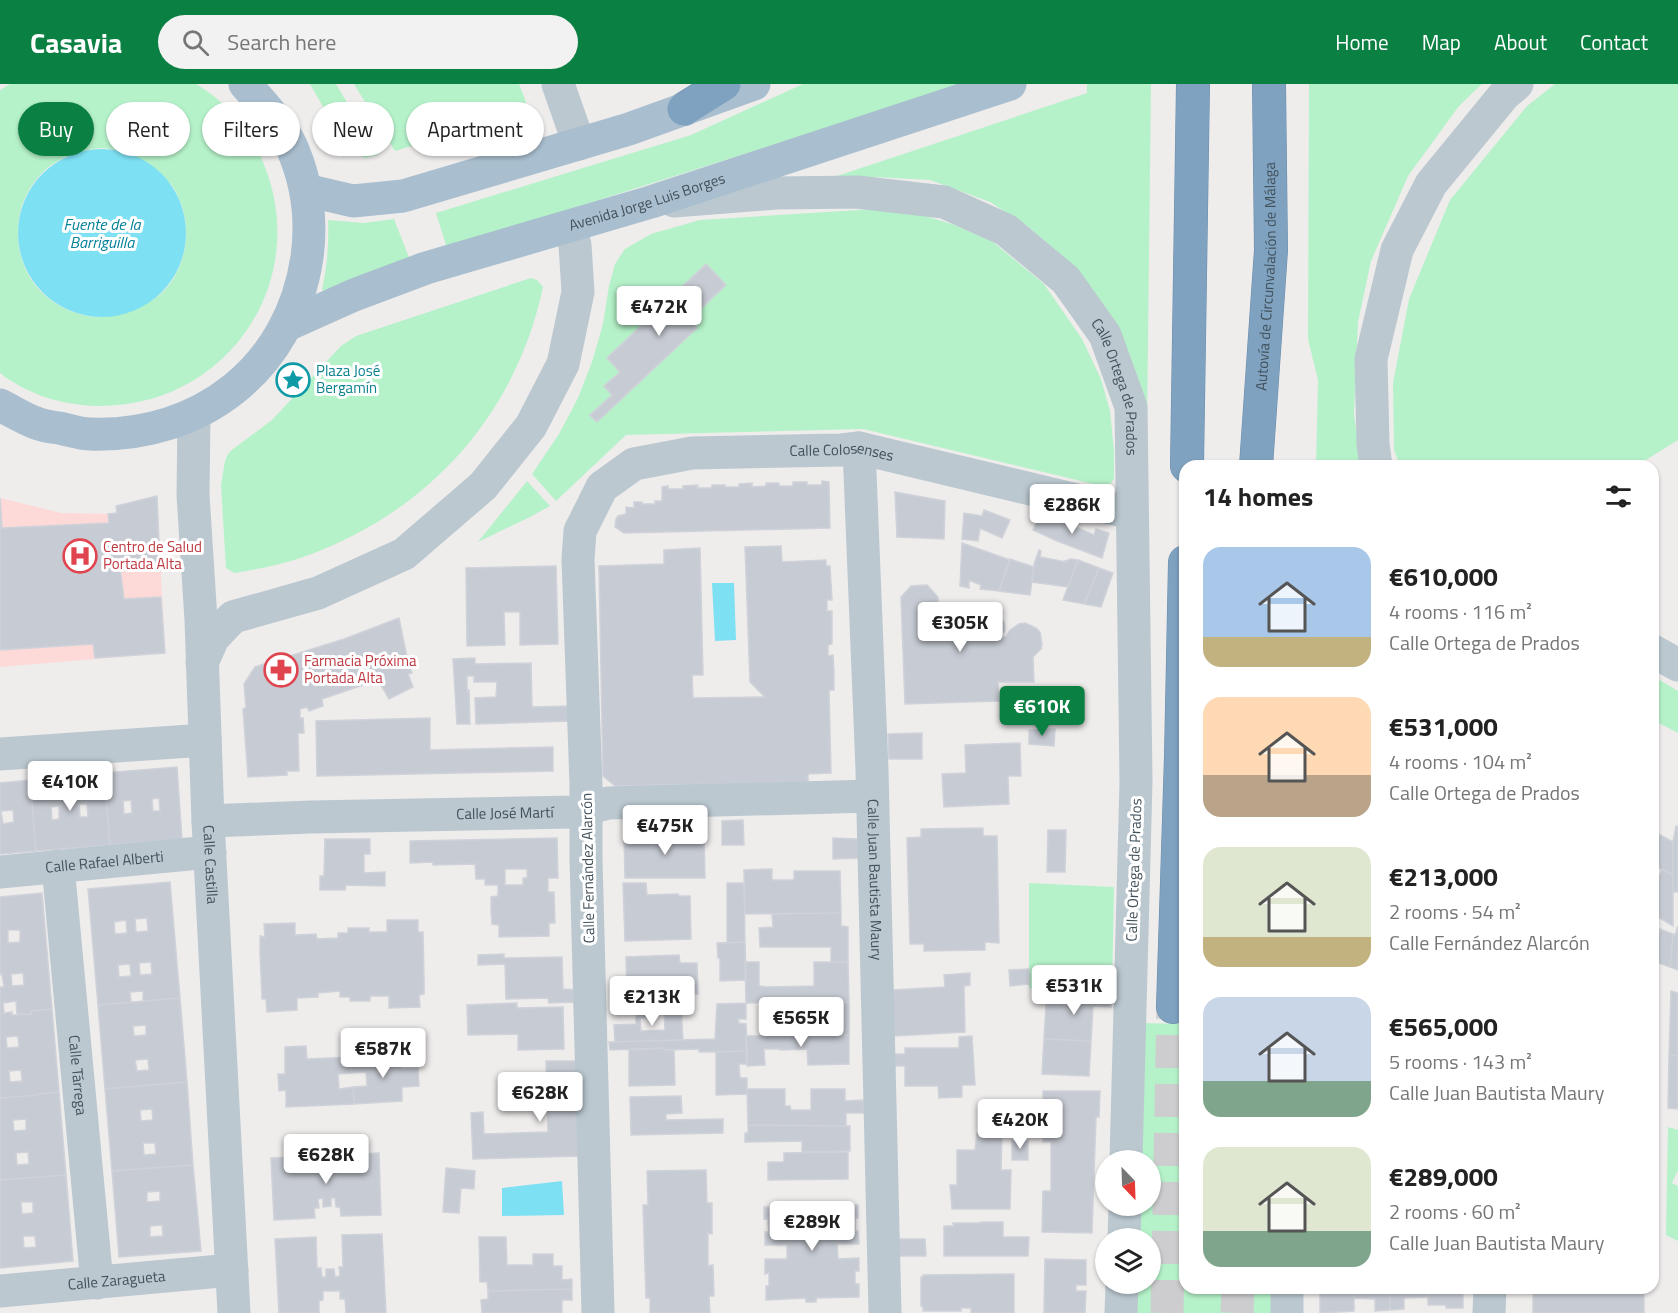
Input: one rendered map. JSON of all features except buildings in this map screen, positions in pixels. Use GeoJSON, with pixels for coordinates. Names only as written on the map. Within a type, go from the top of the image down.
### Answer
{"type":"FeatureCollection","features":[{"type":"Feature","properties":{"kind":"highway"},"geometry":{"type":"LineString","coordinates":[[684,110],[724,84]]}},
{"type":"Feature","properties":{"kind":"highway"},"geometry":{"type":"LineString","coordinates":[[1187,460],[1193,84]]}},
{"type":"Feature","properties":{"kind":"highway","name":"Autovía de Circunvalación de Málaga"},"geometry":{"type":"LineString","coordinates":[[1256,460],[1271,250],[1269,84]]}},
{"type":"Feature","properties":{"kind":"highway"},"geometry":{"type":"LineString","coordinates":[[1173,1007],[1179,820]]}},
{"type":"Feature","properties":{"kind":"main road"},"geometry":{"type":"LineString","coordinates":[[0,405],[35,423],[88,434],[142,432],[194,415],[231,392],[263,361],[287,325],[303,282],[309,236],[306,190],[292,149],[271,112],[245,84]]}},
{"type":"Feature","properties":{"kind":"main road"},"geometry":{"type":"LineString","coordinates":[[306,190],[353,201],[403,196],[629,129],[754,84]]}},
{"type":"Feature","properties":{"kind":"main road","name":"Avenida Jorge Luis Borges"},"geometry":{"type":"LineString","coordinates":[[287,325],[354,295],[426,268],[651,202],[1010,84]]}},
{"type":"Feature","properties":{"kind":"street"},"geometry":{"type":"LineString","coordinates":[[558,84],[579,144]]}},
{"type":"Feature","properties":{"kind":"street"},"geometry":{"type":"LineString","coordinates":[[1375,460],[1371,358],[1397,250],[1431,184],[1504,95],[1517,84]]}},
{"type":"Feature","properties":{"kind":"street","name":"Calle Ortega de Prados"},"geometry":{"type":"LineString","coordinates":[[651,202],[776,193],[857,192],[944,202],[1006,230],[1066,280],[1106,334],[1131,407],[1136,781],[1126,1150]]}},
{"type":"Feature","properties":{"kind":"street"},"geometry":{"type":"LineString","coordinates":[[202,663],[213,638],[233,617],[318,593],[404,554],[483,486],[531,426],[563,364],[578,292],[575,245],[570,227]]}},
{"type":"Feature","properties":{"kind":"street","name":"Calle Castilla"},"geometry":{"type":"LineString","coordinates":[[194,415],[193,485],[234,1313]]}},
{"type":"Feature","properties":{"kind":"street","name":"Calle Colosenses"},"geometry":{"type":"LineString","coordinates":[[580,531],[602,487],[634,464],[692,453],[859,448],[1131,513]]}},
{"type":"Feature","properties":{"kind":"street","name":"Calle Juan Bautista Maury"},"geometry":{"type":"LineString","coordinates":[[859,448],[872,796],[885,1313]]}},
{"type":"Feature","properties":{"kind":"street","name":"Calle Fernández Alarcón"},"geometry":{"type":"LineString","coordinates":[[580,531],[578,558],[598,1313]]}},
{"type":"Feature","properties":{"kind":"street"},"geometry":{"type":"LineString","coordinates":[[196,551],[210,580],[225,600],[254,611]]}},
{"type":"Feature","properties":{"kind":"street"},"geometry":{"type":"LineString","coordinates":[[1659,655],[1678,666]]}},
{"type":"Feature","properties":{"kind":"street"},"geometry":{"type":"LineString","coordinates":[[0,754],[205,740]]}},
{"type":"Feature","properties":{"kind":"street","name":"Calle José Martí"},"geometry":{"type":"LineString","coordinates":[[209,837],[311,817],[573,812],[608,803],[872,796]]}},
{"type":"Feature","properties":{"kind":"street","name":"Calle Rafael Alberti"},"geometry":{"type":"LineString","coordinates":[[0,872],[58,866],[209,837]]}},
{"type":"Feature","properties":{"kind":"street","name":"Calle Tárrega"},"geometry":{"type":"LineString","coordinates":[[58,866],[97,1282]]}},
{"type":"Feature","properties":{"kind":"street","name":"Calle Zaragueta"},"geometry":{"type":"LineString","coordinates":[[0,1291],[232,1270]]}},
{"type":"Feature","properties":{"kind":"street"},"geometry":{"type":"LineString","coordinates":[[1121,1313],[1122,1294]]}},
{"type":"Feature","properties":{"kind":"street"},"geometry":{"type":"LineString","coordinates":[[1287,1294],[1287,1313]]}},
{"type":"Feature","properties":{"kind":"street"},"geometry":{"type":"LineString","coordinates":[[1489,1313],[1490,1294]]}},
{"type":"Feature","properties":{"kind":"shaded area","name":"Centro de Salud Portada Alta"},"geometry":{"type":"Polygon","coordinates":[[[157,496],[165,653],[0,667],[0,498],[61,513],[108,514],[117,513],[116,506],[157,496]]]}},
{"type":"Feature","properties":{"kind":"green space"},"geometry":{"type":"Polygon","coordinates":[[[10,84],[196,84],[208,92],[220,102],[202,102],[202,156],[261,156],[276,211],[276,253],[266,293],[247,330],[220,361],[187,385],[147,400],[102,406],[62,402],[23,388],[0,373],[0,90],[10,84]],[[18,102],[18,156],[69,156],[50,166],[35,181],[24,199],[19,219],[18,240],[22,260],[31,279],[44,295],[71,311],[96,317],[111,315],[153,300],[163,292],[178,270],[186,232],[182,206],[175,190],[169,182],[126,156],[190,156],[190,102],[106,102],[106,148],[94,149],[94,102],[18,102]]]}},
{"type":"Feature","properties":{"kind":"green space"},"geometry":{"type":"Polygon","coordinates":[[[310,84],[336,84],[347,102],[320,102],[310,84]]]}},
{"type":"Feature","properties":{"kind":"green space"},"geometry":{"type":"Polygon","coordinates":[[[354,84],[519,84],[526,102],[406,102],[406,148],[395,151],[394,102],[365,102],[354,84]]]}},
{"type":"Feature","properties":{"kind":"green space"},"geometry":{"type":"Polygon","coordinates":[[[803,84],[965,84],[447,248],[436,213],[691,135],[803,84]]]}},
{"type":"Feature","properties":{"kind":"green space"},"geometry":{"type":"Polygon","coordinates":[[[1087,84],[1151,84],[1147,428],[1064,258],[1031,229],[990,202],[930,180],[876,177],[831,178],[1087,93],[1087,84]]]}},
{"type":"Feature","properties":{"kind":"green space"},"geometry":{"type":"Polygon","coordinates":[[[1309,84],[1482,84],[1459,106],[1408,176],[1371,261],[1358,322],[1354,414],[1360,460],[1316,460],[1318,380],[1308,339],[1309,84]]]}},
{"type":"Feature","properties":{"kind":"green space"},"geometry":{"type":"Polygon","coordinates":[[[1555,84],[1678,84],[1678,440],[1646,460],[1398,460],[1394,450],[1393,383],[1409,299],[1450,200],[1527,106],[1555,84]]]}},
{"type":"Feature","properties":{"kind":"green space"},"geometry":{"type":"Polygon","coordinates":[[[875,209],[915,213],[955,225],[993,242],[1044,284],[1082,339],[1101,379],[1110,411],[1114,451],[1114,479],[1110,484],[1102,486],[863,429],[626,435],[556,501],[532,474],[559,434],[578,398],[603,324],[615,264],[625,249],[651,234],[700,220],[875,209]]]}},
{"type":"Feature","properties":{"kind":"green space"},"geometry":{"type":"Polygon","coordinates":[[[394,219],[410,260],[371,271],[327,291],[322,290],[327,255],[328,220],[364,223],[394,219]]]}},
{"type":"Feature","properties":{"kind":"green space"},"geometry":{"type":"Polygon","coordinates":[[[531,278],[537,280],[543,287],[530,333],[512,376],[489,416],[461,452],[429,484],[393,512],[353,536],[309,555],[272,566],[234,573],[226,568],[221,485],[228,454],[272,420],[341,346],[356,336],[531,278]]]}},
{"type":"Feature","properties":{"kind":"green space"},"geometry":{"type":"Polygon","coordinates":[[[527,481],[550,506],[478,542],[527,481]]]}},
{"type":"Feature","properties":{"kind":"green space"},"geometry":{"type":"Polygon","coordinates":[[[1659,680],[1678,691],[1678,733],[1659,723],[1659,680]]]}},
{"type":"Feature","properties":{"kind":"green space"},"geometry":{"type":"Polygon","coordinates":[[[1029,883],[1114,887],[1112,992],[1029,988],[1029,883]]]}},
{"type":"Feature","properties":{"kind":"green space"},"geometry":{"type":"Polygon","coordinates":[[[1138,1023],[1179,1024],[1179,1294],[1277,1294],[1277,1313],[1131,1313],[1131,1294],[1161,1294],[1161,1228],[1132,1228],[1133,1216],[1161,1216],[1161,1150],[1134,1150],[1138,1023]]]}},
{"type":"Feature","properties":{"kind":"green space"},"geometry":{"type":"Polygon","coordinates":[[[1668,1127],[1678,1130],[1678,1170],[1672,1183],[1678,1186],[1678,1241],[1666,1235],[1668,1127]]]}},
{"type":"Feature","properties":{"kind":"water","name":"Fuente de la Barriguilla"},"geometry":{"type":"Polygon","coordinates":[[[106,149],[106,156],[136,156],[149,163],[162,173],[172,186],[185,217],[185,249],[172,280],[162,293],[149,303],[118,316],[86,316],[55,303],[42,293],[32,280],[19,249],[19,217],[32,186],[42,173],[55,163],[68,156],[94,156],[94,150],[106,149]]]}},
{"type":"Feature","properties":{"kind":"water"},"geometry":{"type":"Polygon","coordinates":[[[712,583],[734,583],[736,640],[715,641],[712,583]]]}},
{"type":"Feature","properties":{"kind":"water"},"geometry":{"type":"Polygon","coordinates":[[[562,1181],[564,1215],[502,1216],[502,1188],[562,1181]]]}},
{"type":"Feature","properties":{"kind":"tunnel"},"geometry":{"type":"LineString","coordinates":[[1167,1313],[1173,1007]]}},
{"type":"Feature","properties":{"kind":"tunnel"},"geometry":{"type":"LineString","coordinates":[[1237,1313],[1238,1294]]}},
{"type":"Feature","properties":{"kind":"place","name":"Plaza José Bergamín"},"geometry":{"type":"Point","coordinates":[293,380]}},
{"type":"Feature","properties":{"kind":"place","name":"Centro de Salud Portada Alta"},"geometry":{"type":"Point","coordinates":[80,556]}},
{"type":"Feature","properties":{"kind":"place","name":"Farmacia Próxima Portada Alta"},"geometry":{"type":"Point","coordinates":[281,670]}}]}
